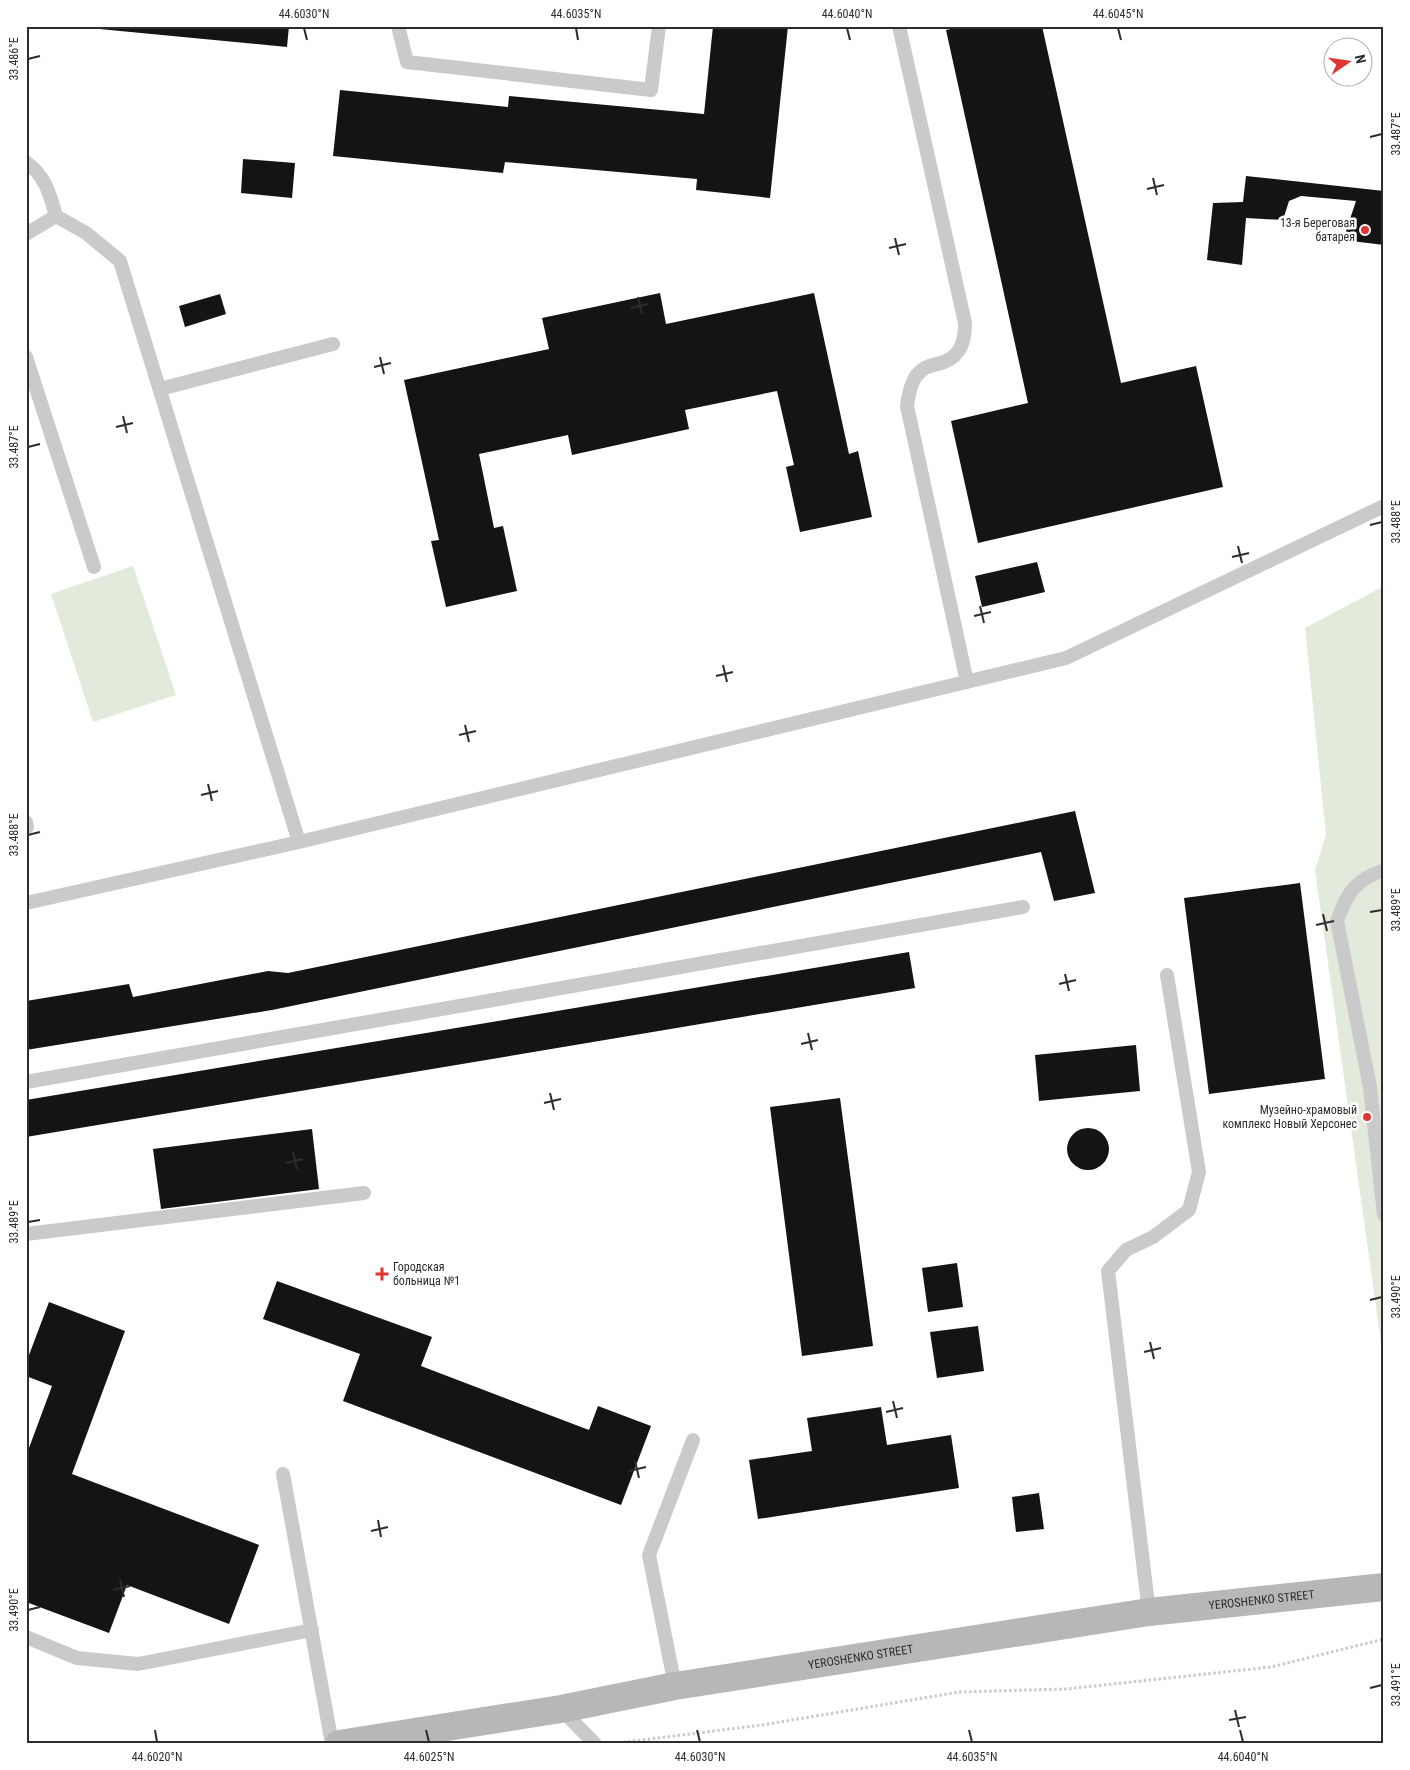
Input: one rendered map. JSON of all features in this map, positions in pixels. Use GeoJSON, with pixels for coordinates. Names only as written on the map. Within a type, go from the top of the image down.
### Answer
{"type":"FeatureCollection","features":[{"type":"Feature","properties":{"kind":"main road","name":"YEROSHENKO STREET"},"geometry":{"type":"LineString","coordinates":[[339,1744],[560,1709],[675,1686],[1149,1612],[1384,1587]]}},
{"type":"Feature","properties":{"kind":"lane"},"geometry":{"type":"LineString","coordinates":[[398,26],[407,62],[652,90],[659,26]]}},
{"type":"Feature","properties":{"kind":"lane"},"geometry":{"type":"LineString","coordinates":[[899,26],[964,323],[965,340],[958,352],[947,361],[924,368],[915,378],[909,390],[907,406],[967,682]]}},
{"type":"Feature","properties":{"kind":"lane"},"geometry":{"type":"LineString","coordinates":[[26,162],[39,172],[48,189],[56,216],[86,234],[120,261],[299,842]]}},
{"type":"Feature","properties":{"kind":"lane"},"geometry":{"type":"LineString","coordinates":[[26,234],[56,216]]}},
{"type":"Feature","properties":{"kind":"lane"},"geometry":{"type":"LineString","coordinates":[[160,388],[333,344]]}},
{"type":"Feature","properties":{"kind":"lane"},"geometry":{"type":"LineString","coordinates":[[26,357],[94,567]]}},
{"type":"Feature","properties":{"kind":"lane"},"geometry":{"type":"LineString","coordinates":[[26,903],[299,842],[1066,658],[1384,506]]}},
{"type":"Feature","properties":{"kind":"lane"},"geometry":{"type":"LineString","coordinates":[[1384,870],[1366,876],[1345,897],[1337,921],[1370,1087],[1384,1216]]}},
{"type":"Feature","properties":{"kind":"lane"},"geometry":{"type":"LineString","coordinates":[[26,1082],[1023,907]]}},
{"type":"Feature","properties":{"kind":"lane"},"geometry":{"type":"LineString","coordinates":[[1149,1612],[1108,1271],[1126,1250],[1153,1237],[1189,1210],[1199,1172],[1167,975]]}},
{"type":"Feature","properties":{"kind":"lane"},"geometry":{"type":"LineString","coordinates":[[26,1234],[364,1194]]}},
{"type":"Feature","properties":{"kind":"lane"},"geometry":{"type":"LineString","coordinates":[[675,1686],[649,1555],[693,1440]]}},
{"type":"Feature","properties":{"kind":"lane"},"geometry":{"type":"LineString","coordinates":[[283,1474],[332,1744]]}},
{"type":"Feature","properties":{"kind":"lane"},"geometry":{"type":"LineString","coordinates":[[26,1637],[77,1658],[138,1664],[312,1630]]}},
{"type":"Feature","properties":{"kind":"lane"},"geometry":{"type":"LineString","coordinates":[[560,1709],[595,1744]]}},
{"type":"Feature","properties":{"kind":"path"},"geometry":{"type":"LineString","coordinates":[[613,1744],[762,1725],[959,1692],[1066,1689],[1271,1667],[1384,1639]]}},
{"type":"Feature","properties":{"kind":"green space"},"geometry":{"type":"Polygon","coordinates":[[[133,566],[176,695],[93,722],[51,594],[133,566]]]}},
{"type":"Feature","properties":{"kind":"green space","name":"Музейно-храмовый комплекс Новый Херсонес"},"geometry":{"type":"Polygon","coordinates":[[[1384,586],[1384,1364],[1315,870],[1326,835],[1305,628],[1384,586]]]}},
{"type":"Feature","properties":{"kind":"building"},"geometry":{"type":"Polygon","coordinates":[[[68,26],[289,26],[287,47],[68,26]]]}},
{"type":"Feature","properties":{"kind":"building"},"geometry":{"type":"Polygon","coordinates":[[[713,26],[788,26],[770,198],[696,190],[697,179],[505,162],[503,173],[333,156],[340,90],[508,107],[509,96],[704,114],[713,26]]]}},
{"type":"Feature","properties":{"kind":"building"},"geometry":{"type":"Polygon","coordinates":[[[964,26],[1042,26],[1121,383],[1196,366],[1223,487],[978,543],[951,421],[1028,403],[946,30],[964,26]]]}},
{"type":"Feature","properties":{"kind":"building"},"geometry":{"type":"Polygon","coordinates":[[[243,159],[295,163],[292,198],[241,193],[243,159]]]}},
{"type":"Feature","properties":{"kind":"building","name":"13-я Береговая батарея"},"geometry":{"type":"Polygon","coordinates":[[[1246,176],[1384,191],[1384,245],[1343,240],[1356,201],[1301,196],[1289,201],[1283,220],[1246,218],[1242,265],[1207,260],[1213,203],[1243,202],[1246,176]]]}},
{"type":"Feature","properties":{"kind":"building"},"geometry":{"type":"Polygon","coordinates":[[[660,293],[666,324],[814,293],[849,454],[858,451],[872,517],[800,532],[786,467],[794,465],[777,391],[685,410],[689,429],[572,455],[568,435],[479,454],[494,528],[503,526],[517,591],[446,607],[431,541],[439,540],[404,380],[549,349],[542,318],[660,293]]]}},
{"type":"Feature","properties":{"kind":"building"},"geometry":{"type":"Polygon","coordinates":[[[220,294],[226,314],[185,327],[179,306],[220,294]]]}},
{"type":"Feature","properties":{"kind":"building"},"geometry":{"type":"Polygon","coordinates":[[[1037,562],[1045,592],[982,607],[975,576],[1037,562]]]}},
{"type":"Feature","properties":{"kind":"building"},"geometry":{"type":"Polygon","coordinates":[[[1075,811],[1095,893],[1054,901],[1041,852],[272,1010],[26,1050],[26,1001],[129,984],[133,997],[268,971],[288,973],[1075,811]]]}},
{"type":"Feature","properties":{"kind":"building"},"geometry":{"type":"Polygon","coordinates":[[[1300,883],[1325,1079],[1209,1094],[1184,898],[1300,883]]]}},
{"type":"Feature","properties":{"kind":"building"},"geometry":{"type":"Polygon","coordinates":[[[909,952],[915,988],[26,1137],[26,1100],[909,952]]]}},
{"type":"Feature","properties":{"kind":"building"},"geometry":{"type":"Polygon","coordinates":[[[1136,1045],[1140,1091],[1039,1101],[1035,1055],[1136,1045]]]}},
{"type":"Feature","properties":{"kind":"building"},"geometry":{"type":"Polygon","coordinates":[[[840,1098],[873,1346],[802,1356],[770,1107],[840,1098]]]}},
{"type":"Feature","properties":{"kind":"building"},"geometry":{"type":"Polygon","coordinates":[[[1088,1128],[1103,1134],[1109,1149],[1103,1164],[1088,1170],[1073,1164],[1067,1149],[1073,1134],[1088,1128]]]}},
{"type":"Feature","properties":{"kind":"building"},"geometry":{"type":"Polygon","coordinates":[[[312,1129],[319,1189],[161,1209],[153,1149],[312,1129]]]}},
{"type":"Feature","properties":{"kind":"building"},"geometry":{"type":"Polygon","coordinates":[[[957,1263],[963,1307],[928,1312],[922,1268],[957,1263]]]}},
{"type":"Feature","properties":{"kind":"building"},"geometry":{"type":"Polygon","coordinates":[[[277,1281],[432,1337],[421,1366],[589,1430],[598,1406],[651,1426],[621,1505],[343,1401],[360,1354],[263,1319],[277,1281]]]}},
{"type":"Feature","properties":{"kind":"building"},"geometry":{"type":"Polygon","coordinates":[[[49,1302],[125,1331],[72,1474],[259,1545],[229,1624],[127,1585],[109,1633],[26,1602],[26,1456],[52,1386],[26,1376],[26,1363],[49,1302]]]}},
{"type":"Feature","properties":{"kind":"building"},"geometry":{"type":"Polygon","coordinates":[[[978,1326],[984,1371],[937,1378],[930,1332],[978,1326]]]}},
{"type":"Feature","properties":{"kind":"building"},"geometry":{"type":"Polygon","coordinates":[[[881,1407],[887,1445],[951,1435],[959,1488],[758,1519],[749,1460],[812,1451],[807,1418],[881,1407]]]}},
{"type":"Feature","properties":{"kind":"building"},"geometry":{"type":"Polygon","coordinates":[[[1039,1493],[1044,1529],[1016,1532],[1012,1497],[1039,1493]]]}},
{"type":"Feature","properties":{"kind":"place","name":"13-я Береговая батарея"},"geometry":{"type":"Point","coordinates":[1365,230]}},
{"type":"Feature","properties":{"kind":"place","name":"Музейно-храмовый комплекс Новый Херсонес"},"geometry":{"type":"Point","coordinates":[1367,1117]}},
{"type":"Feature","properties":{"kind":"place","name":"Городская больница №1"},"geometry":{"type":"Point","coordinates":[382,1274]}}]}
